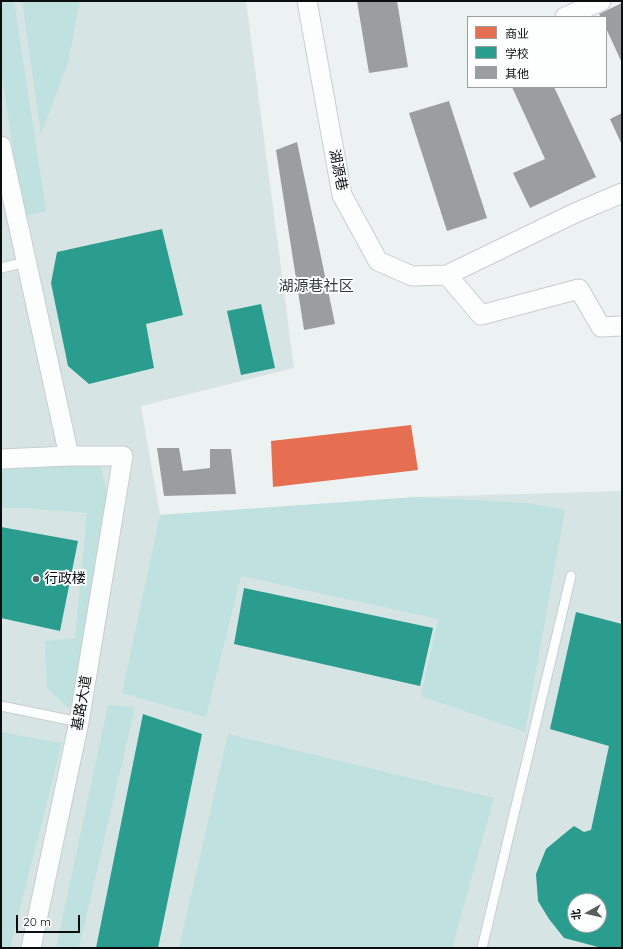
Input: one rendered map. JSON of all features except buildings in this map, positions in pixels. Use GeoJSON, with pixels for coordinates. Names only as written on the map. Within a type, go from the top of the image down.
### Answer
{"type":"FeatureCollection","features":[{"type":"Feature","properties":{"kind":"street","name":"湖源巷"},"geometry":{"type":"LineString","coordinates":[[307,1],[342,195],[378,261],[412,276],[447,275]]}},
{"type":"Feature","properties":{"kind":"street"},"geometry":{"type":"LineString","coordinates":[[567,16],[601,1]]}},
{"type":"Feature","properties":{"kind":"street"},"geometry":{"type":"LineString","coordinates":[[1,146],[69,456],[1,459]]}},
{"type":"Feature","properties":{"kind":"street"},"geometry":{"type":"LineString","coordinates":[[622,194],[575,213],[447,275],[481,314],[579,289],[601,327],[622,326]]}},
{"type":"Feature","properties":{"kind":"street","name":"基路大道"},"geometry":{"type":"LineString","coordinates":[[31,948],[79,722],[123,456],[69,456]]}},
{"type":"Feature","properties":{"kind":"lane"},"geometry":{"type":"LineString","coordinates":[[1,268],[26,262]]}},
{"type":"Feature","properties":{"kind":"lane"},"geometry":{"type":"LineString","coordinates":[[482,948],[571,576]]}},
{"type":"Feature","properties":{"kind":"lane"},"geometry":{"type":"LineString","coordinates":[[1,706],[79,722]]}},
{"type":"Feature","properties":{"kind":"shaded area"},"geometry":{"type":"Polygon","coordinates":[[[1,1],[246,1],[294,368],[141,406],[160,515],[417,497],[622,491],[622,948],[1,948],[1,1]]]}},
{"type":"Feature","properties":{"kind":"shaded area"},"geometry":{"type":"Polygon","coordinates":[[[1,1],[14,1],[46,211],[23,217],[1,69],[1,1]]]}},
{"type":"Feature","properties":{"kind":"shaded area"},"geometry":{"type":"Polygon","coordinates":[[[22,1],[80,1],[68,63],[41,134],[22,1]]]}},
{"type":"Feature","properties":{"kind":"shaded area"},"geometry":{"type":"Polygon","coordinates":[[[100,462],[110,508],[82,681],[69,709],[47,688],[45,641],[75,638],[87,513],[24,508],[1,508],[1,465],[100,462]]]}},
{"type":"Feature","properties":{"kind":"shaded area"},"geometry":{"type":"Polygon","coordinates":[[[417,497],[528,503],[565,510],[525,732],[421,696],[438,619],[241,576],[206,717],[122,693],[160,515],[417,497]]]}},
{"type":"Feature","properties":{"kind":"shaded area"},"geometry":{"type":"Polygon","coordinates":[[[108,705],[135,707],[79,948],[56,948],[108,705]]]}},
{"type":"Feature","properties":{"kind":"shaded area"},"geometry":{"type":"Polygon","coordinates":[[[1,732],[62,743],[10,948],[1,948],[1,732]]]}},
{"type":"Feature","properties":{"kind":"shaded area"},"geometry":{"type":"Polygon","coordinates":[[[228,734],[494,798],[452,948],[179,948],[228,734]]]}},
{"type":"Feature","properties":{"kind":"place","name":"行政楼"},"geometry":{"type":"Point","coordinates":[36,579]}},
{"type":"Feature","properties":{"kind":"district","name":"湖源巷社区"},"geometry":{"type":"Point","coordinates":[316,286]}}]}
